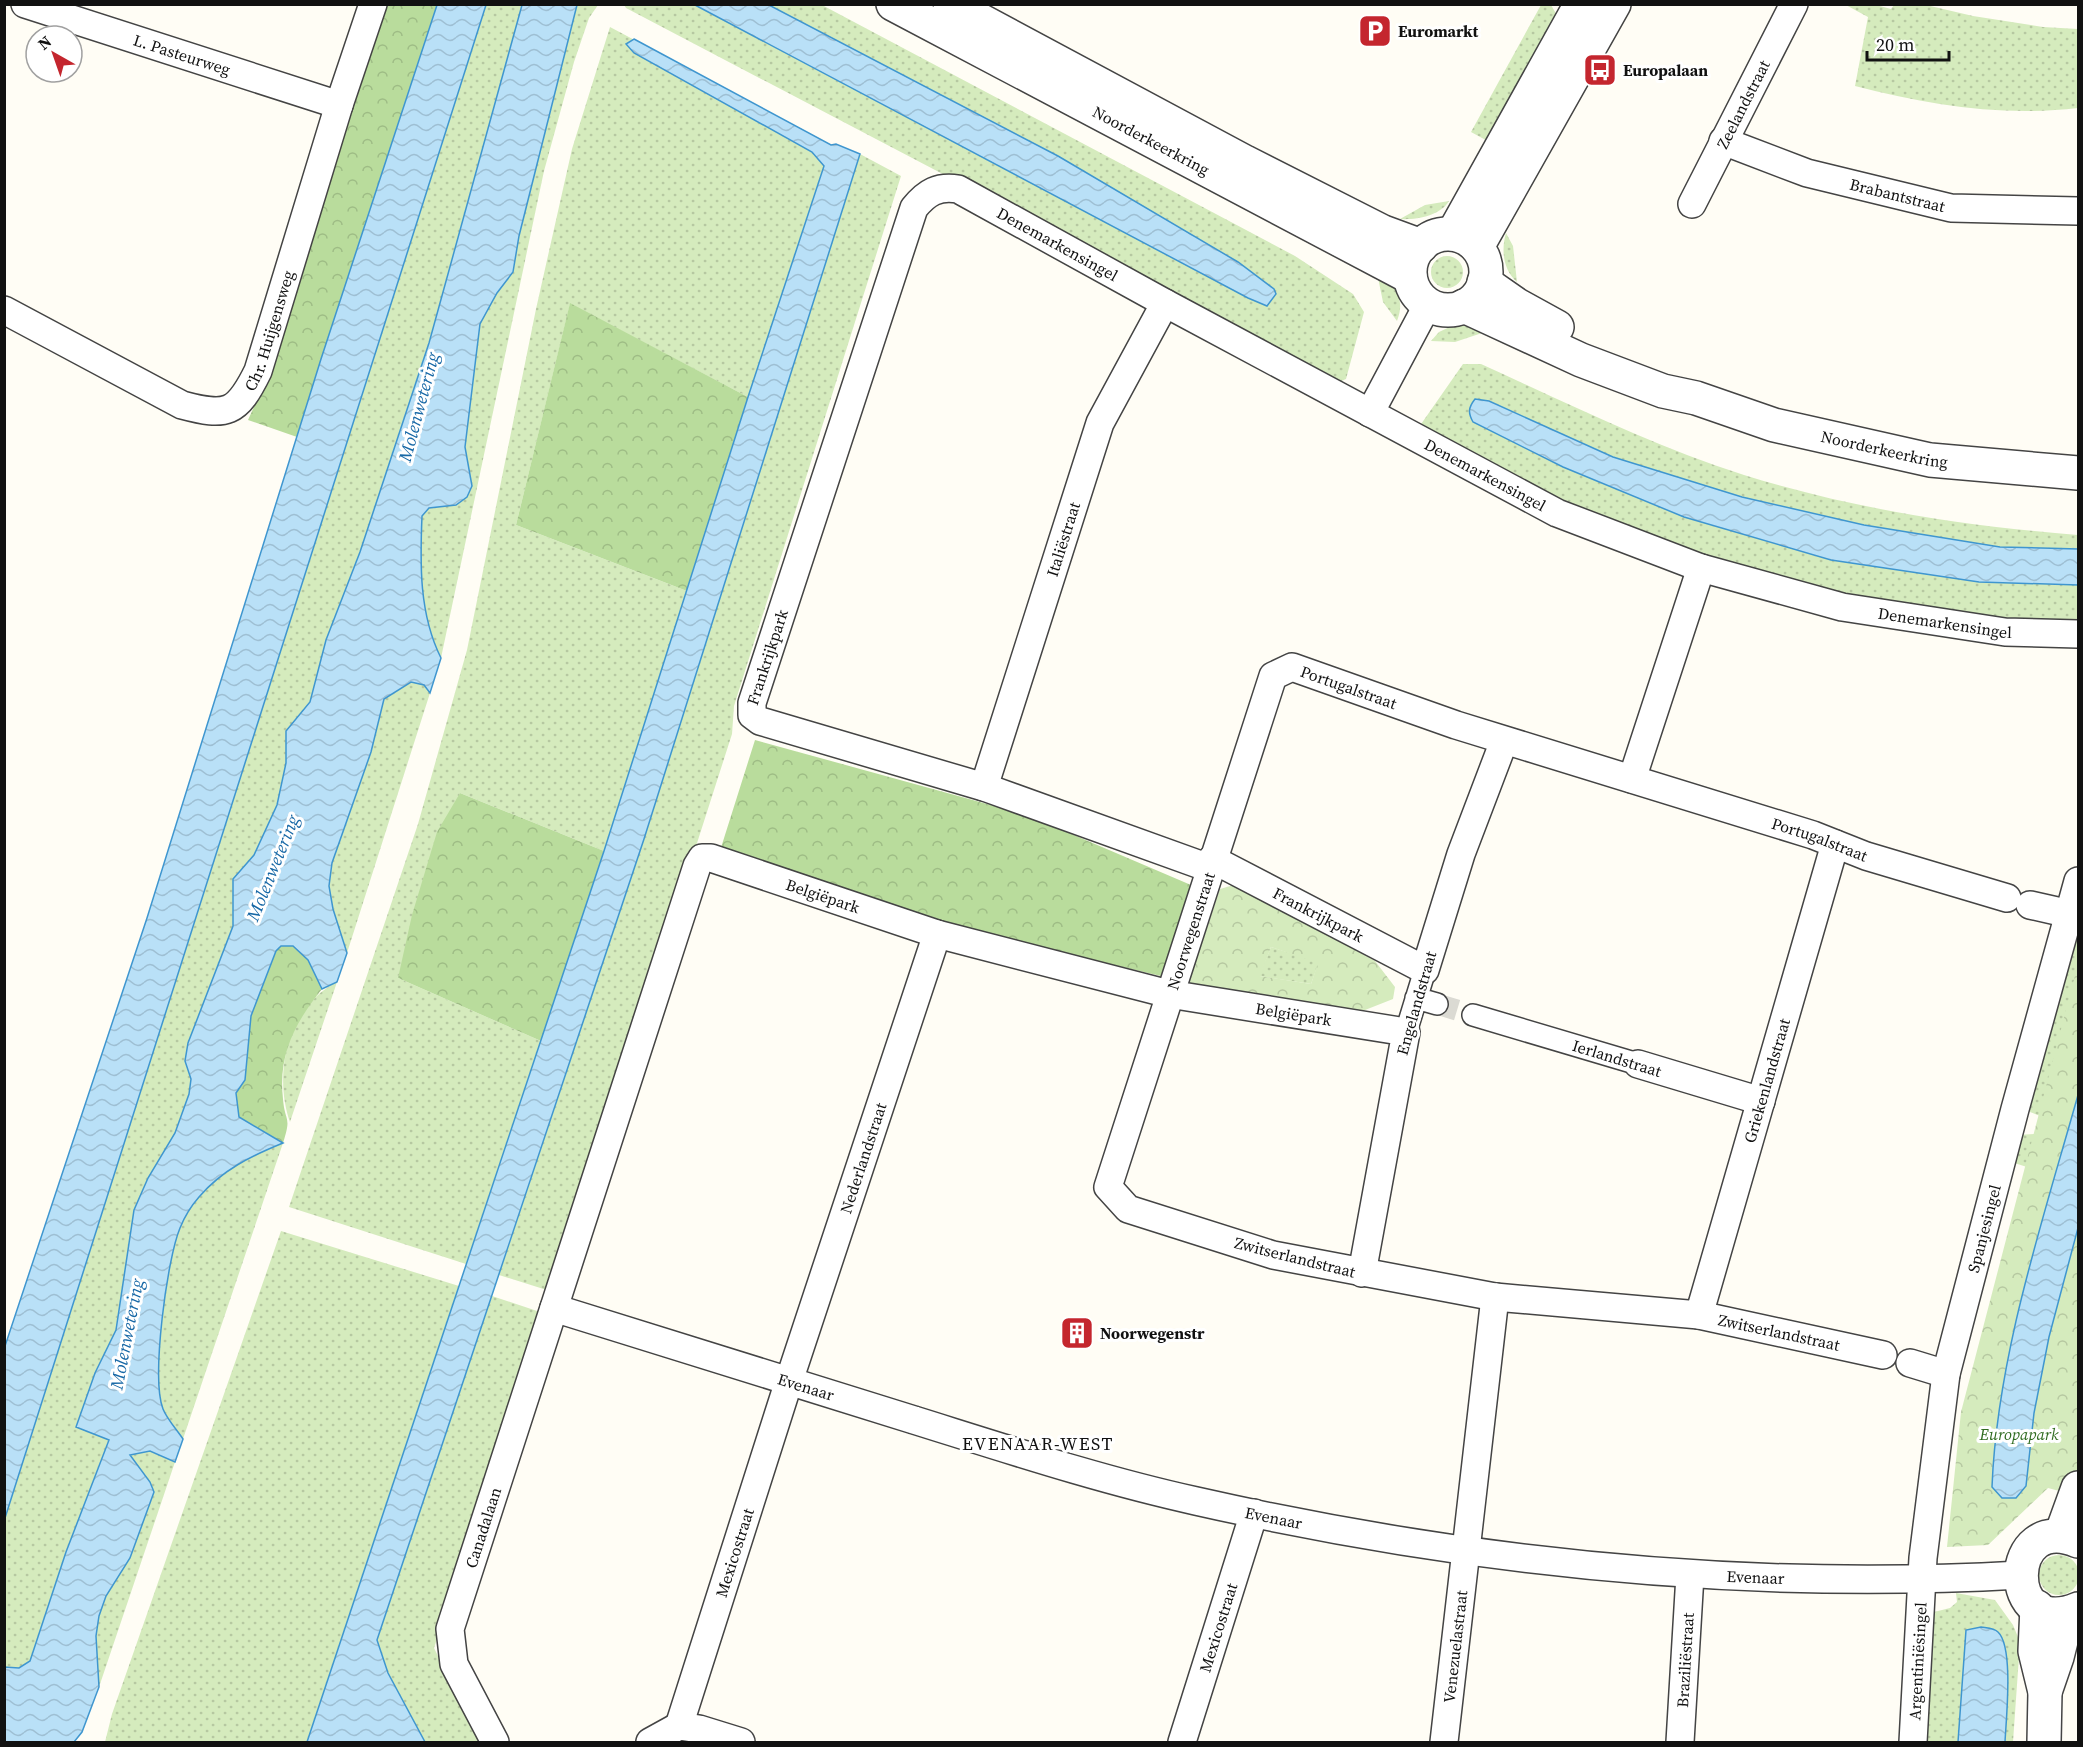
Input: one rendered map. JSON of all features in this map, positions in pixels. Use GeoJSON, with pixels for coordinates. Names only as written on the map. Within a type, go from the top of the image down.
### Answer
{"type":"FeatureCollection","features":[{"type":"Feature","properties":{"kind":"street","name":"L. Pasteurweg"},"geometry":{"type":"LineString","coordinates":[[25,4],[339,105]]}},
{"type":"Feature","properties":{"kind":"street","name":"Chr. Huijgensweg"},"geometry":{"type":"LineString","coordinates":[[4,310],[182,405],[212,413],[234,407],[248,392],[258,371],[339,105],[373,4]]}},
{"type":"Feature","properties":{"kind":"street","name":"Noorderkeerkring"},"geometry":{"type":"LineString","coordinates":[[893,4],[1410,277]]}},
{"type":"Feature","properties":{"kind":"street","name":"Noorderkeerkring"},"geometry":{"type":"LineString","coordinates":[[950,4],[1245,162],[1383,232],[1420,246]]}},
{"type":"Feature","properties":{"kind":"street"},"geometry":{"type":"LineString","coordinates":[[1465,241],[1581,4]]}},
{"type":"Feature","properties":{"kind":"street"},"geometry":{"type":"LineString","coordinates":[[1465,241],[1614,4]]}},
{"type":"Feature","properties":{"kind":"street","name":"Zeelandstraat"},"geometry":{"type":"LineString","coordinates":[[1692,204],[1794,4]]}},
{"type":"Feature","properties":{"kind":"street","name":"Brabantstraat"},"geometry":{"type":"LineString","coordinates":[[1723,141],[1807,173],[1951,208],[2079,211]]}},
{"type":"Feature","properties":{"kind":"street","name":"Denemarkensingel"},"geometry":{"type":"LineString","coordinates":[[940,187],[958,189],[1557,513],[1701,568],[1842,607],[2005,632],[2079,634]]}},
{"type":"Feature","properties":{"kind":"street","name":"Frankrijkpark"},"geometry":{"type":"LineString","coordinates":[[940,187],[923,197],[914,208],[752,703],[752,715],[760,720],[984,787],[1211,864],[1425,970]]}},
{"type":"Feature","properties":{"kind":"street"},"geometry":{"type":"LineString","coordinates":[[1435,236],[1465,241],[1485,264],[1474,294],[1446,310],[1428,304],[1418,296],[1410,277],[1412,260],[1420,246],[1435,236]]}},
{"type":"Feature","properties":{"kind":"street","name":"Noorderkeerkring"},"geometry":{"type":"LineString","coordinates":[[1474,294],[1581,360],[1673,395],[1696,398],[1774,424],[1930,460],[2079,473]]}},
{"type":"Feature","properties":{"kind":"street","name":"Italiëstraat"},"geometry":{"type":"LineString","coordinates":[[984,787],[1100,423],[1165,303]]}},
{"type":"Feature","properties":{"kind":"street"},"geometry":{"type":"LineString","coordinates":[[1370,413],[1428,304]]}},
{"type":"Feature","properties":{"kind":"street"},"geometry":{"type":"LineString","coordinates":[[1632,779],[1701,568]]}},
{"type":"Feature","properties":{"kind":"street","name":"Portugalstraat"},"geometry":{"type":"LineString","coordinates":[[1273,676],[1292,667],[1402,708],[1813,834],[1911,871],[2070,914]]}},
{"type":"Feature","properties":{"kind":"street","name":"Noorwegenstraat"},"geometry":{"type":"LineString","coordinates":[[1108,1187],[1273,676]]}},
{"type":"Feature","properties":{"kind":"street","name":"Engelandstraat"},"geometry":{"type":"LineString","coordinates":[[1362,1273],[1406,1032],[1461,854],[1504,741]]}},
{"type":"Feature","properties":{"kind":"street","name":"Griekenlandstraat"},"geometry":{"type":"LineString","coordinates":[[1699,1315],[1835,844]]}},
{"type":"Feature","properties":{"kind":"street","name":"Belgiëpark"},"geometry":{"type":"LineString","coordinates":[[554,1308],[697,866],[702,858],[711,858],[937,934],[1169,994],[1406,1032]]}},
{"type":"Feature","properties":{"kind":"street","name":"Spanjesingel"},"geometry":{"type":"LineString","coordinates":[[1922,1580],[1934,1457],[1946,1374],[2015,1109],[2079,881]]}},
{"type":"Feature","properties":{"kind":"street","name":"Nederlandstraat"},"geometry":{"type":"LineString","coordinates":[[789,1381],[937,934]]}},
{"type":"Feature","properties":{"kind":"street"},"geometry":{"type":"LineString","coordinates":[[1416,998],[1437,1004]]}},
{"type":"Feature","properties":{"kind":"street","name":"Ierlandstraat"},"geometry":{"type":"LineString","coordinates":[[1473,1015],[1761,1101]]}},
{"type":"Feature","properties":{"kind":"street","name":"Zwitserlandstraat"},"geometry":{"type":"LineString","coordinates":[[1108,1187],[1128,1209],[1273,1255],[1495,1297],[1699,1315],[1883,1355]]}},
{"type":"Feature","properties":{"kind":"street"},"geometry":{"type":"LineString","coordinates":[[1465,1552],[1495,1297]]}},
{"type":"Feature","properties":{"kind":"street","name":"Evenaar"},"geometry":{"type":"LineString","coordinates":[[554,1308],[1030,1456],[1194,1501],[1355,1535],[1465,1552],[1690,1575],[1922,1580],[2019,1575]]}},
{"type":"Feature","properties":{"kind":"street","name":"Canadalaan"},"geometry":{"type":"LineString","coordinates":[[495,1743],[454,1664],[450,1629],[554,1308]]}},
{"type":"Feature","properties":{"kind":"street"},"geometry":{"type":"LineString","coordinates":[[1910,1363],[1946,1374]]}},
{"type":"Feature","properties":{"kind":"street","name":"Mexicostraat"},"geometry":{"type":"LineString","coordinates":[[679,1726],[789,1381]]}},
{"type":"Feature","properties":{"kind":"street"},"geometry":{"type":"LineString","coordinates":[[2044,1743],[2045,1692],[2057,1657],[2061,1610],[2024,1593],[2019,1575],[2028,1551],[2049,1537],[2070,1538],[2079,1488]]}},
{"type":"Feature","properties":{"kind":"street","name":"Mexicostraat"},"geometry":{"type":"LineString","coordinates":[[1182,1743],[1254,1513]]}},
{"type":"Feature","properties":{"kind":"street","name":"Venezuelastraat"},"geometry":{"type":"LineString","coordinates":[[1444,1743],[1465,1552]]}},
{"type":"Feature","properties":{"kind":"street","name":"Braziliëstraat"},"geometry":{"type":"LineString","coordinates":[[1680,1743],[1690,1575]]}},
{"type":"Feature","properties":{"kind":"street","name":"Argentiniësingel"},"geometry":{"type":"LineString","coordinates":[[1912,1743],[1922,1580]]}},
{"type":"Feature","properties":{"kind":"street"},"geometry":{"type":"LineString","coordinates":[[650,1743],[679,1726],[699,1729],[741,1743]]}},
{"type":"Feature","properties":{"kind":"green space"},"geometry":{"type":"Polygon","coordinates":[[[1844,4],[1876,5],[1891,9],[1894,5],[1926,5],[1973,16],[2043,27],[2078,29],[2078,108],[2022,111],[1966,108],[1910,99],[1855,86],[1868,17],[1844,4]]]}},
{"type":"Feature","properties":{"kind":"green space"},"geometry":{"type":"Polygon","coordinates":[[[384,5],[437,5],[297,437],[248,420],[277,357],[384,5]]]}},
{"type":"Feature","properties":{"kind":"green space"},"geometry":{"type":"Polygon","coordinates":[[[486,5],[522,5],[429,343],[360,552],[326,640],[310,702],[286,732],[286,763],[277,805],[254,855],[233,879],[233,926],[185,1061],[191,1079],[189,1094],[175,1133],[148,1178],[134,1210],[116,1330],[95,1373],[76,1426],[109,1439],[66,1552],[30,1661],[19,1668],[5,1667],[5,1518],[486,5]]]}},
{"type":"Feature","properties":{"kind":"green space"},"geometry":{"type":"Polygon","coordinates":[[[577,5],[598,5],[589,18],[574,62],[544,171],[441,658],[433,641],[424,606],[421,570],[422,516],[429,508],[456,504],[472,486],[465,447],[480,324],[497,293],[513,271],[519,236],[577,5]]]}},
{"type":"Feature","properties":{"kind":"green space"},"geometry":{"type":"Polygon","coordinates":[[[624,5],[695,5],[1267,306],[1274,289],[1238,262],[1058,156],[769,5],[822,5],[1295,256],[1353,294],[1364,312],[1346,379],[1339,382],[624,5]]]}},
{"type":"Feature","properties":{"kind":"green space"},"geometry":{"type":"Polygon","coordinates":[[[1541,5],[1551,5],[1558,17],[1493,144],[1471,132],[1541,5]]]}},
{"type":"Feature","properties":{"kind":"green space"},"geometry":{"type":"Polygon","coordinates":[[[610,27],[832,145],[748,397],[570,304],[516,525],[687,591],[604,851],[460,793],[398,978],[541,1041],[466,1264],[289,1207],[418,824],[467,650],[536,309],[572,149],[610,27]]]}},
{"type":"Feature","properties":{"kind":"green space"},"geometry":{"type":"Polygon","coordinates":[[[860,154],[901,176],[734,706],[732,734],[553,1292],[499,1275],[644,839],[860,154]]]}},
{"type":"Feature","properties":{"kind":"green space"},"geometry":{"type":"Polygon","coordinates":[[[1449,201],[1434,214],[1413,219],[1400,219],[1425,205],[1449,201]]]}},
{"type":"Feature","properties":{"kind":"green space"},"geometry":{"type":"Polygon","coordinates":[[[1506,233],[1513,246],[1517,282],[1509,272],[1504,259],[1506,233]]]}},
{"type":"Feature","properties":{"kind":"green space"},"geometry":{"type":"Polygon","coordinates":[[[1447,256],[1459,260],[1463,272],[1459,284],[1447,288],[1435,284],[1431,272],[1435,260],[1447,256]]]}},
{"type":"Feature","properties":{"kind":"green space"},"geometry":{"type":"Polygon","coordinates":[[[1377,273],[1394,287],[1397,293],[1400,305],[1397,321],[1383,302],[1377,273]]]}},
{"type":"Feature","properties":{"kind":"green space"},"geometry":{"type":"Polygon","coordinates":[[[570,303],[748,397],[687,591],[516,525],[570,303]]]}},
{"type":"Feature","properties":{"kind":"green space"},"geometry":{"type":"Polygon","coordinates":[[[1454,325],[1466,326],[1482,333],[1455,342],[1431,341],[1439,332],[1454,325]]]}},
{"type":"Feature","properties":{"kind":"green space"},"geometry":{"type":"Polygon","coordinates":[[[1463,364],[1481,364],[1677,451],[1710,464],[1785,487],[1868,507],[1951,521],[2078,535],[2078,549],[2000,547],[1864,525],[1742,497],[1613,457],[1489,401],[1469,414],[1473,422],[1563,467],[1684,517],[1831,560],[1979,582],[2078,585],[2078,624],[1956,613],[1839,596],[1664,547],[1539,489],[1419,427],[1463,364]]]}},
{"type":"Feature","properties":{"kind":"green space"},"geometry":{"type":"Polygon","coordinates":[[[411,682],[424,685],[430,693],[347,953],[333,910],[329,886],[332,863],[371,752],[384,699],[411,682]]]}},
{"type":"Feature","properties":{"kind":"green space"},"geometry":{"type":"Polygon","coordinates":[[[755,740],[1027,815],[1191,885],[1161,976],[926,921],[719,854],[755,740]]]}},
{"type":"Feature","properties":{"kind":"green space"},"geometry":{"type":"Polygon","coordinates":[[[460,793],[604,851],[541,1041],[398,978],[412,915],[437,832],[460,793]]]}},
{"type":"Feature","properties":{"kind":"green space"},"geometry":{"type":"Polygon","coordinates":[[[1237,884],[1375,961],[1395,987],[1393,999],[1360,1012],[1188,985],[1220,889],[1237,884]],[[1271,947],[1260,976],[1311,984],[1318,963],[1271,947]]]}},
{"type":"Feature","properties":{"kind":"green space"},"geometry":{"type":"Polygon","coordinates":[[[2078,915],[2078,1095],[2056,1176],[2008,1161],[2017,1135],[2034,1134],[2044,1124],[2045,1118],[2030,1112],[2027,1098],[2078,915]]]}},
{"type":"Feature","properties":{"kind":"green space"},"geometry":{"type":"Polygon","coordinates":[[[281,946],[293,946],[308,960],[322,989],[296,1027],[286,1053],[282,1083],[287,1123],[283,1143],[239,1117],[236,1093],[245,1080],[251,1016],[276,951],[281,946]]]}},
{"type":"Feature","properties":{"kind":"green space"},"geometry":{"type":"Polygon","coordinates":[[[1271,947],[1319,962],[1311,984],[1259,976],[1271,947]]]}},
{"type":"Feature","properties":{"kind":"green space","name":"Europapark"},"geometry":{"type":"Polygon","coordinates":[[[2078,964],[2078,1496],[2048,1488],[1988,1545],[1947,1547],[1961,1412],[2078,964]]]}},
{"type":"Feature","properties":{"kind":"green space"},"geometry":{"type":"Polygon","coordinates":[[[337,982],[290,1122],[283,1083],[288,1043],[306,1008],[320,993],[337,982]]]}},
{"type":"Feature","properties":{"kind":"green space"},"geometry":{"type":"Polygon","coordinates":[[[283,1143],[183,1439],[163,1409],[159,1372],[166,1291],[180,1228],[196,1200],[217,1179],[248,1159],[283,1143]]]}},
{"type":"Feature","properties":{"kind":"green space"},"geometry":{"type":"Polygon","coordinates":[[[281,1231],[459,1286],[307,1742],[105,1742],[112,1714],[281,1231]]]}},
{"type":"Feature","properties":{"kind":"green space"},"geometry":{"type":"Polygon","coordinates":[[[492,1296],[543,1313],[434,1648],[481,1742],[425,1742],[388,1673],[377,1640],[492,1296]]]}},
{"type":"Feature","properties":{"kind":"green space"},"geometry":{"type":"Polygon","coordinates":[[[150,1451],[175,1462],[99,1687],[96,1636],[99,1616],[106,1596],[130,1558],[150,1482],[130,1455],[150,1451]]]}},
{"type":"Feature","properties":{"kind":"green space"},"geometry":{"type":"Polygon","coordinates":[[[2059,1555],[2073,1561],[2079,1575],[2073,1589],[2059,1595],[2045,1589],[2039,1575],[2045,1561],[2059,1555]]]}},
{"type":"Feature","properties":{"kind":"green space"},"geometry":{"type":"Polygon","coordinates":[[[1956,1593],[1995,1600],[2013,1625],[2020,1642],[2013,1742],[2005,1742],[2007,1655],[1966,1630],[1958,1742],[1927,1742],[1934,1612],[1950,1608],[1957,1602],[1956,1593]]]}},
{"type":"Feature","properties":{"kind":"water"},"geometry":{"type":"Polygon","coordinates":[[[437,5],[486,5],[5,1518],[5,1346],[147,918],[321,359],[437,5]]]}},
{"type":"Feature","properties":{"kind":"water","name":"Molenwetering"},"geometry":{"type":"Polygon","coordinates":[[[522,5],[577,5],[519,236],[513,272],[497,293],[480,324],[465,447],[472,486],[467,497],[456,505],[429,508],[422,516],[422,588],[428,624],[441,658],[430,693],[424,685],[411,682],[384,699],[371,752],[332,863],[329,886],[333,909],[347,953],[337,982],[322,989],[308,960],[293,946],[281,946],[276,951],[251,1016],[245,1080],[236,1093],[239,1117],[283,1143],[248,1159],[217,1179],[196,1200],[180,1228],[170,1265],[162,1318],[159,1372],[163,1409],[183,1439],[175,1462],[150,1451],[130,1455],[150,1482],[154,1492],[130,1558],[106,1596],[99,1616],[96,1636],[99,1687],[82,1732],[74,1742],[5,1742],[5,1667],[19,1668],[30,1661],[66,1552],[109,1440],[76,1427],[95,1373],[116,1330],[134,1210],[148,1178],[175,1133],[189,1094],[191,1079],[185,1061],[188,1043],[233,926],[233,879],[254,855],[277,805],[286,763],[286,731],[310,702],[326,640],[360,552],[429,343],[522,5]]]}},
{"type":"Feature","properties":{"kind":"water"},"geometry":{"type":"Polygon","coordinates":[[[695,5],[769,5],[1058,156],[1238,262],[1274,289],[1276,294],[1267,306],[1248,298],[695,5]]]}},
{"type":"Feature","properties":{"kind":"water"},"geometry":{"type":"Polygon","coordinates":[[[634,39],[831,145],[836,144],[860,154],[644,839],[377,1640],[388,1673],[425,1742],[307,1742],[604,851],[824,166],[812,152],[634,53],[626,44],[634,39]]]}},
{"type":"Feature","properties":{"kind":"water"},"geometry":{"type":"Polygon","coordinates":[[[1475,399],[1489,401],[1613,457],[1742,497],[1864,525],[2000,547],[2078,549],[2078,585],[1979,582],[1831,560],[1684,517],[1563,467],[1473,422],[1470,410],[1475,399]]]}},
{"type":"Feature","properties":{"kind":"water"},"geometry":{"type":"Polygon","coordinates":[[[2078,1095],[2078,1228],[2049,1337],[2034,1413],[2026,1486],[2016,1498],[2002,1498],[1992,1487],[1996,1438],[2012,1338],[2037,1239],[2078,1095]]]}},
{"type":"Feature","properties":{"kind":"water"},"geometry":{"type":"Polygon","coordinates":[[[1981,1627],[1998,1632],[2006,1652],[2008,1684],[2005,1742],[1958,1742],[1966,1630],[1981,1627]]]}},
{"type":"Feature","properties":{"kind":"tunnel"},"geometry":{"type":"LineString","coordinates":[[1437,1004],[1473,1015]]}},
{"type":"Feature","properties":{"kind":"place","name":"Euromarkt"},"geometry":{"type":"Point","coordinates":[1375,31]}},
{"type":"Feature","properties":{"kind":"place","name":"Europalaan"},"geometry":{"type":"Point","coordinates":[1600,70]}},
{"type":"Feature","properties":{"kind":"place","name":"Noorwegenstr"},"geometry":{"type":"Point","coordinates":[1077,1333]}},
{"type":"Feature","properties":{"kind":"district","name":"EVENAAR-WEST"},"geometry":{"type":"Point","coordinates":[1038,1444]}}]}
